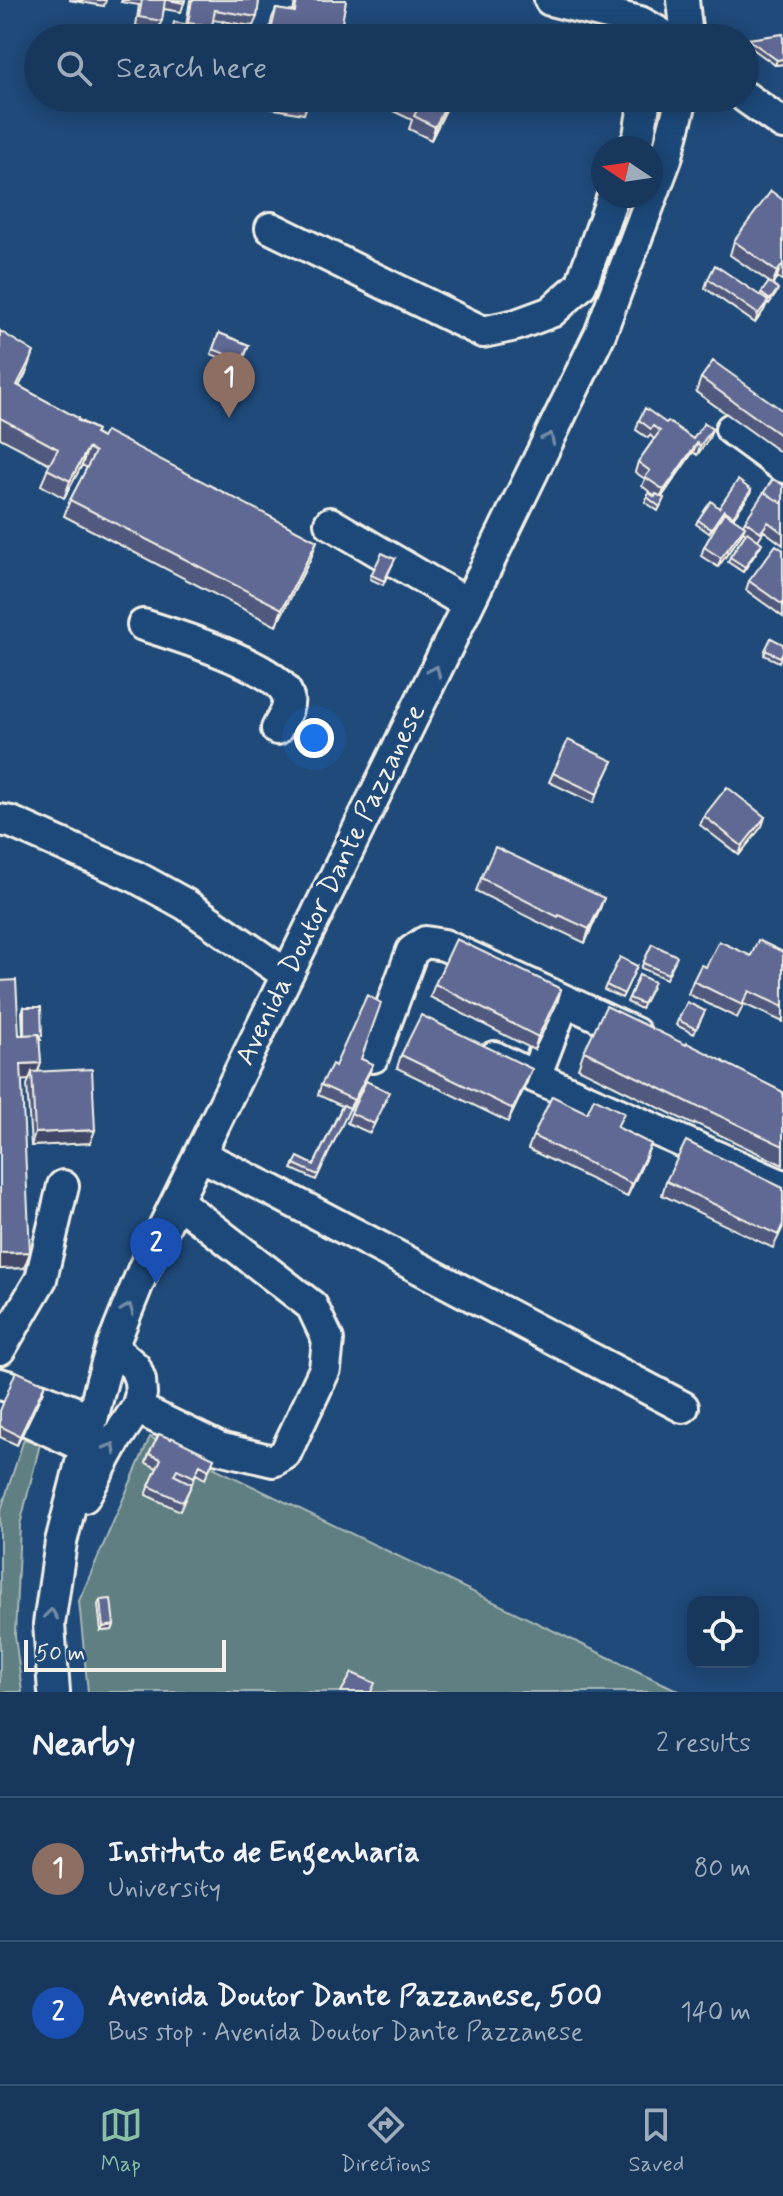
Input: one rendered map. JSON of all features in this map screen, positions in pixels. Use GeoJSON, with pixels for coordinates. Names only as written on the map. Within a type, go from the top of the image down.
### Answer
{"type":"FeatureCollection","features":[{"type":"Feature","properties":{"kind":"street"},"geometry":{"type":"LineString","coordinates":[[550,0],[624,24]]}},
{"type":"Feature","properties":{"kind":"street"},"geometry":{"type":"LineString","coordinates":[[683,0],[686,24]]}},
{"type":"Feature","properties":{"kind":"street"},"geometry":{"type":"LineString","coordinates":[[759,107],[783,124]]}},
{"type":"Feature","properties":{"kind":"street"},"geometry":{"type":"LineString","coordinates":[[639,136],[643,112]]}},
{"type":"Feature","properties":{"kind":"street","name":"Avenida Doutor Dante Pazzanese"},"geometry":{"type":"LineString","coordinates":[[54,1692],[49,1624],[61,1542],[112,1347],[144,1268],[600,334],[666,159],[678,112]]}},
{"type":"Feature","properties":{"kind":"street"},"geometry":{"type":"LineString","coordinates":[[271,228],[483,332],[516,325],[551,312],[581,285],[609,208]]}},
{"type":"Feature","properties":{"kind":"street"},"geometry":{"type":"LineString","coordinates":[[731,429],[783,467]]}},
{"type":"Feature","properties":{"kind":"street"},"geometry":{"type":"LineString","coordinates":[[330,523],[468,604]]}},
{"type":"Feature","properties":{"kind":"street"},"geometry":{"type":"LineString","coordinates":[[143,625],[229,655],[276,682],[289,698],[277,729]]}},
{"type":"Feature","properties":{"kind":"street"},"geometry":{"type":"LineString","coordinates":[[0,820],[11,822],[136,877],[185,904],[287,975]]}},
{"type":"Feature","properties":{"kind":"street"},"geometry":{"type":"LineString","coordinates":[[373,1057],[404,1013],[412,951],[425,942],[444,945],[660,1044]]}},
{"type":"Feature","properties":{"kind":"street"},"geometry":{"type":"LineString","coordinates":[[535,1077],[564,1001]]}},
{"type":"Feature","properties":{"kind":"street"},"geometry":{"type":"LineString","coordinates":[[470,1045],[535,1077],[783,1186]]}},
{"type":"Feature","properties":{"kind":"street"},"geometry":{"type":"LineString","coordinates":[[200,1155],[683,1407]]}},
{"type":"Feature","properties":{"kind":"street"},"geometry":{"type":"LineString","coordinates":[[0,1349],[41,1279],[63,1186]]}},
{"type":"Feature","properties":{"kind":"street"},"geometry":{"type":"LineString","coordinates":[[137,1408],[219,1448],[273,1461],[285,1454],[325,1369],[328,1340],[312,1306],[177,1201]]}},
{"type":"Feature","properties":{"kind":"street"},"geometry":{"type":"LineString","coordinates":[[61,1542],[107,1455],[137,1408],[141,1394],[135,1367],[112,1347]]}},
{"type":"Feature","properties":{"kind":"street"},"geometry":{"type":"LineString","coordinates":[[34,1410],[88,1433]]}},
{"type":"Feature","properties":{"kind":"green space"},"geometry":{"type":"Polygon","coordinates":[[[150,1437],[681,1692],[88,1692],[79,1601],[150,1437]]]}},
{"type":"Feature","properties":{"kind":"green space"},"geometry":{"type":"Polygon","coordinates":[[[24,1439],[40,1444],[20,1525],[15,1635],[22,1692],[0,1692],[0,1513],[24,1439]]]}},
{"type":"Feature","properties":{"kind":"building"},"geometry":{"type":"Polygon","coordinates":[[[142,0],[165,0],[162,21],[139,17],[142,0]]]}},
{"type":"Feature","properties":{"kind":"building"},"geometry":{"type":"Polygon","coordinates":[[[192,0],[259,0],[257,17],[215,10],[212,24],[188,23],[192,0]]]}},
{"type":"Feature","properties":{"kind":"building"},"geometry":{"type":"Polygon","coordinates":[[[297,0],[346,0],[342,24],[273,24],[276,9],[295,12],[297,0]]]}},
{"type":"Feature","properties":{"kind":"building"},"geometry":{"type":"Polygon","coordinates":[[[783,34],[783,59],[777,60],[759,47],[759,37],[783,34]]]}},
{"type":"Feature","properties":{"kind":"building"},"geometry":{"type":"Polygon","coordinates":[[[416,112],[443,112],[435,127],[414,116],[416,112]]]}},
{"type":"Feature","properties":{"kind":"building"},"geometry":{"type":"Polygon","coordinates":[[[771,191],[783,200],[783,264],[777,272],[734,241],[771,191]]]}},
{"type":"Feature","properties":{"kind":"building"},"geometry":{"type":"Polygon","coordinates":[[[715,265],[768,301],[758,314],[708,279],[715,265]]]}},
{"type":"Feature","properties":{"kind":"building"},"geometry":{"type":"Polygon","coordinates":[[[769,282],[778,289],[770,300],[761,293],[769,282]]]}},
{"type":"Feature","properties":{"kind":"building"},"geometry":{"type":"Polygon","coordinates":[[[0,331],[34,352],[17,385],[78,418],[97,430],[95,434],[102,438],[106,431],[317,541],[282,609],[70,500],[95,452],[88,448],[70,481],[47,469],[58,449],[0,418],[0,331]]]}},
{"type":"Feature","properties":{"kind":"building"},"geometry":{"type":"Polygon","coordinates":[[[219,333],[249,345],[242,361],[213,349],[219,333]]]}},
{"type":"Feature","properties":{"kind":"building"},"geometry":{"type":"Polygon","coordinates":[[[713,361],[783,411],[783,437],[701,378],[713,361]]]}},
{"type":"Feature","properties":{"kind":"building"},"geometry":{"type":"Polygon","coordinates":[[[645,408],[693,439],[704,423],[712,429],[700,446],[697,443],[664,490],[645,477],[650,471],[638,462],[660,431],[653,426],[651,429],[639,420],[645,408]]]}},
{"type":"Feature","properties":{"kind":"building"},"geometry":{"type":"Polygon","coordinates":[[[773,479],[783,485],[783,504],[764,492],[773,479]]]}},
{"type":"Feature","properties":{"kind":"building"},"geometry":{"type":"Polygon","coordinates":[[[738,480],[751,490],[733,516],[724,510],[711,529],[698,520],[711,501],[719,508],[738,480]]]}},
{"type":"Feature","properties":{"kind":"building"},"geometry":{"type":"Polygon","coordinates":[[[764,492],[783,504],[783,533],[768,522],[761,532],[745,521],[764,492]]]}},
{"type":"Feature","properties":{"kind":"building"},"geometry":{"type":"Polygon","coordinates":[[[649,493],[664,498],[660,507],[647,497],[649,493]]]}},
{"type":"Feature","properties":{"kind":"building"},"geometry":{"type":"Polygon","coordinates":[[[724,512],[745,526],[721,558],[704,547],[724,512]]]}},
{"type":"Feature","properties":{"kind":"building"},"geometry":{"type":"Polygon","coordinates":[[[747,532],[762,543],[745,567],[730,557],[747,532]]]}},
{"type":"Feature","properties":{"kind":"building"},"geometry":{"type":"Polygon","coordinates":[[[776,545],[783,550],[783,605],[749,581],[776,545]]]}},
{"type":"Feature","properties":{"kind":"building"},"geometry":{"type":"Polygon","coordinates":[[[382,553],[395,559],[384,581],[371,575],[382,553]]]}},
{"type":"Feature","properties":{"kind":"building"},"geometry":{"type":"Polygon","coordinates":[[[771,638],[783,644],[780,657],[765,650],[771,638]]]}},
{"type":"Feature","properties":{"kind":"building"},"geometry":{"type":"Polygon","coordinates":[[[568,740],[613,761],[597,794],[553,773],[568,740]]]}},
{"type":"Feature","properties":{"kind":"building"},"geometry":{"type":"Polygon","coordinates":[[[727,787],[765,817],[742,846],[704,816],[727,787]]]}},
{"type":"Feature","properties":{"kind":"building"},"geometry":{"type":"Polygon","coordinates":[[[495,847],[604,898],[589,929],[481,878],[495,847]]]}},
{"type":"Feature","properties":{"kind":"building"},"geometry":{"type":"Polygon","coordinates":[[[456,939],[561,989],[538,1037],[435,984],[456,939]]]}},
{"type":"Feature","properties":{"kind":"building"},"geometry":{"type":"Polygon","coordinates":[[[758,940],[783,952],[783,1007],[749,991],[742,1005],[693,981],[701,965],[706,967],[719,941],[751,956],[758,940]]]}},
{"type":"Feature","properties":{"kind":"building"},"geometry":{"type":"Polygon","coordinates":[[[652,944],[677,956],[668,974],[643,963],[652,944]]]}},
{"type":"Feature","properties":{"kind":"building"},"geometry":{"type":"Polygon","coordinates":[[[620,957],[637,966],[624,994],[606,985],[620,957]]]}},
{"type":"Feature","properties":{"kind":"building"},"geometry":{"type":"Polygon","coordinates":[[[639,975],[654,982],[643,1004],[629,998],[639,975]]]}},
{"type":"Feature","properties":{"kind":"building"},"geometry":{"type":"Polygon","coordinates":[[[16,980],[19,1035],[39,1034],[41,1063],[21,1064],[30,1252],[0,1253],[0,981],[16,980]]]}},
{"type":"Feature","properties":{"kind":"building"},"geometry":{"type":"Polygon","coordinates":[[[367,995],[381,1003],[361,1059],[373,1064],[354,1100],[321,1085],[332,1064],[335,1066],[367,995]]]}},
{"type":"Feature","properties":{"kind":"building"},"geometry":{"type":"Polygon","coordinates":[[[687,1002],[705,1011],[696,1029],[678,1020],[687,1002]]]}},
{"type":"Feature","properties":{"kind":"building"},"geometry":{"type":"Polygon","coordinates":[[[606,1006],[783,1092],[783,1146],[584,1051],[606,1006]]]}},
{"type":"Feature","properties":{"kind":"building"},"geometry":{"type":"Polygon","coordinates":[[[24,1007],[41,1007],[42,1036],[24,1035],[24,1007]]]}},
{"type":"Feature","properties":{"kind":"building"},"geometry":{"type":"Polygon","coordinates":[[[421,1015],[532,1069],[513,1109],[401,1055],[421,1015]]]}},
{"type":"Feature","properties":{"kind":"building"},"geometry":{"type":"Polygon","coordinates":[[[92,1069],[95,1130],[35,1133],[32,1072],[92,1069]]]}},
{"type":"Feature","properties":{"kind":"building"},"geometry":{"type":"Polygon","coordinates":[[[366,1081],[389,1092],[374,1124],[351,1113],[366,1081]]]}},
{"type":"Feature","properties":{"kind":"building"},"geometry":{"type":"Polygon","coordinates":[[[552,1096],[587,1113],[594,1098],[624,1113],[617,1127],[651,1144],[632,1184],[533,1136],[552,1096]]]}},
{"type":"Feature","properties":{"kind":"building"},"geometry":{"type":"Polygon","coordinates":[[[343,1105],[350,1108],[318,1175],[294,1164],[298,1157],[314,1165],[343,1105]]]}},
{"type":"Feature","properties":{"kind":"building"},"geometry":{"type":"Polygon","coordinates":[[[686,1141],[783,1188],[783,1224],[778,1235],[666,1181],[686,1141]]]}},
{"type":"Feature","properties":{"kind":"building"},"geometry":{"type":"Polygon","coordinates":[[[16,1371],[45,1384],[20,1436],[0,1426],[0,1411],[16,1371]]]}},
{"type":"Feature","properties":{"kind":"building"},"geometry":{"type":"Polygon","coordinates":[[[159,1434],[214,1458],[209,1470],[200,1465],[194,1477],[177,1469],[174,1475],[192,1484],[183,1502],[149,1486],[161,1459],[149,1454],[159,1434]]]}},
{"type":"Feature","properties":{"kind":"building"},"geometry":{"type":"Polygon","coordinates":[[[111,1599],[114,1625],[103,1627],[100,1600],[111,1599]]]}},
{"type":"Feature","properties":{"kind":"building"},"geometry":{"type":"Polygon","coordinates":[[[352,1673],[375,1683],[371,1692],[341,1692],[352,1673]]]}},
{"type":"Feature","properties":{"kind":"place","name":"Instituto de Engenharia"},"geometry":{"type":"Point","coordinates":[229,418]}},
{"type":"Feature","properties":{"kind":"place","name":"Avenida Doutor Dante Pazzanese, 500"},"geometry":{"type":"Point","coordinates":[156,1284]}}]}
